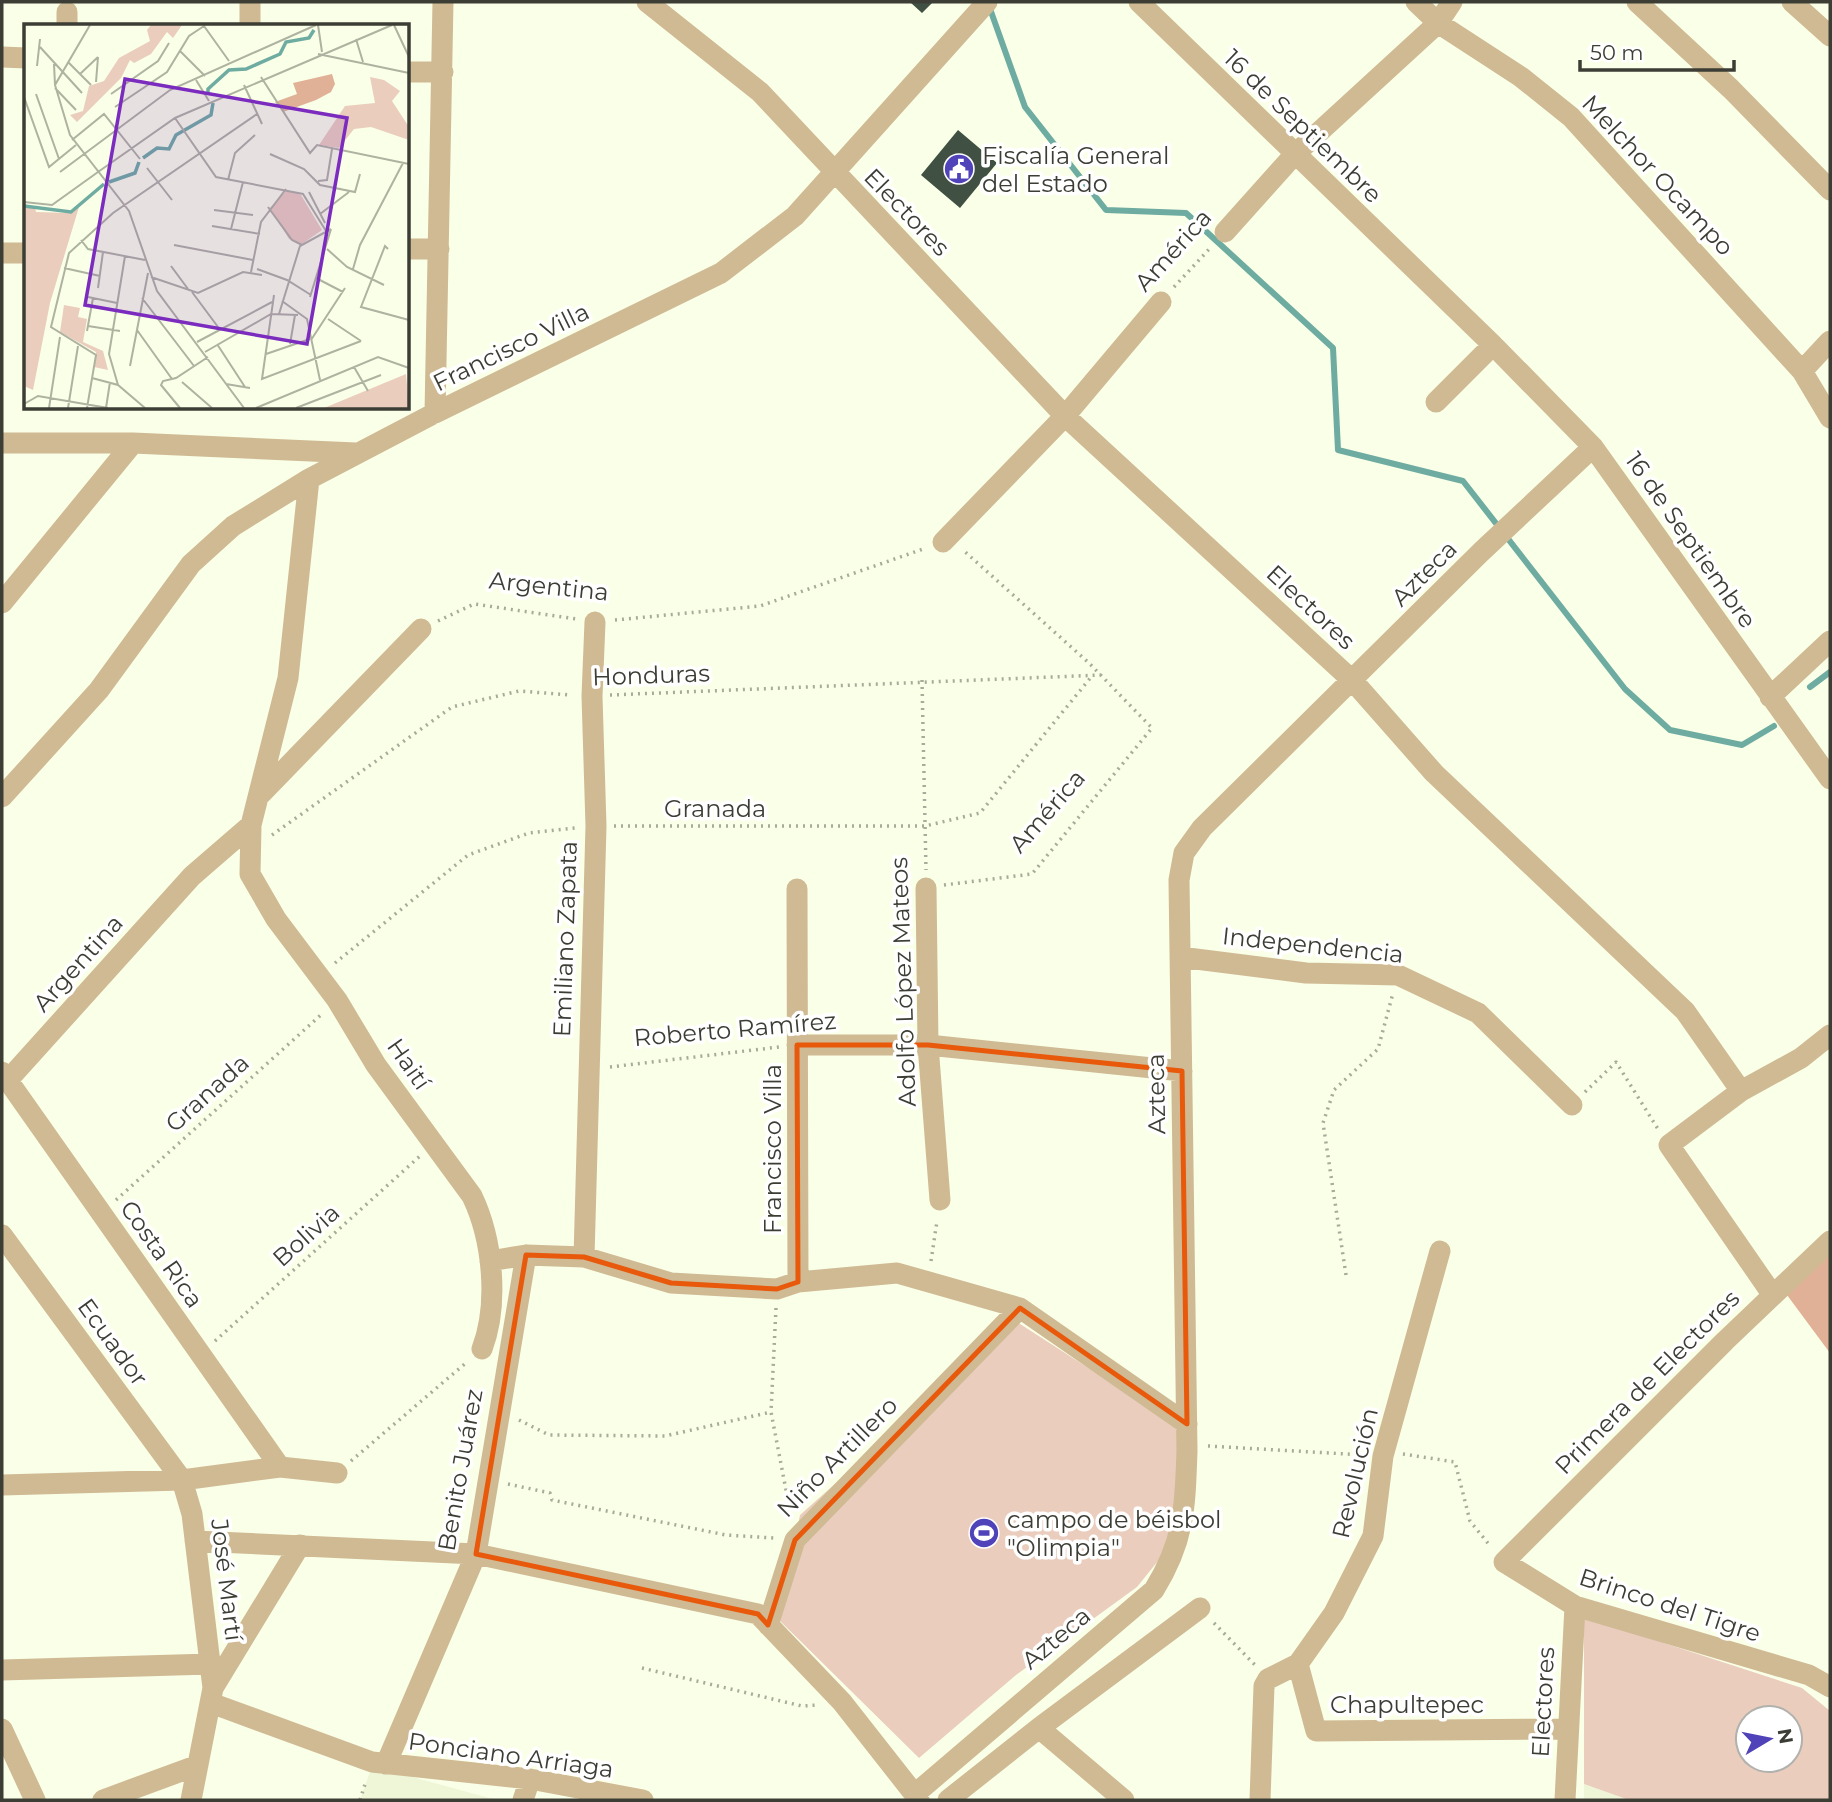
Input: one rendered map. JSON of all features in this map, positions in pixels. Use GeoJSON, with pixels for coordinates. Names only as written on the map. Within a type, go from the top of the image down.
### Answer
{"type":"FeatureCollection","features":[{"type":"Feature","properties":{"kind":"street"},"geometry":{"type":"LineString","coordinates":[[250,2],[250,24]]}},
{"type":"Feature","properties":{"kind":"street"},"geometry":{"type":"LineString","coordinates":[[435,413],[443,2]]}},
{"type":"Feature","properties":{"kind":"street","name":"Electores"},"geometry":{"type":"LineString","coordinates":[[647,2],[760,92],[1065,416],[1353,681],[1434,773],[1685,1011],[1741,1091]]}},
{"type":"Feature","properties":{"kind":"street","name":"16 de Septiembre"},"geometry":{"type":"LineString","coordinates":[[1139,2],[1493,345],[1593,447],[1830,779]]}},
{"type":"Feature","properties":{"kind":"street","name":"Melchor Ocampo"},"geometry":{"type":"LineString","coordinates":[[1416,2],[1438,23],[1521,77],[1571,117],[1802,371],[1830,418]]}},
{"type":"Feature","properties":{"kind":"street","name":"América"},"geometry":{"type":"LineString","coordinates":[[1225,232],[1294,155],[1438,23],[1452,2]]}},
{"type":"Feature","properties":{"kind":"street"},"geometry":{"type":"LineString","coordinates":[[1637,2],[1731,89],[1830,190]]}},
{"type":"Feature","properties":{"kind":"street"},"geometry":{"type":"LineString","coordinates":[[1792,2],[1830,36]]}},
{"type":"Feature","properties":{"kind":"street","name":"Francisco Villa"},"geometry":{"type":"LineString","coordinates":[[2,797],[99,690],[191,564],[233,526],[309,479],[435,413],[721,273],[795,215],[984,5]]}},
{"type":"Feature","properties":{"kind":"street"},"geometry":{"type":"LineString","coordinates":[[2,57],[24,58]]}},
{"type":"Feature","properties":{"kind":"street"},"geometry":{"type":"LineString","coordinates":[[410,72],[443,72]]}},
{"type":"Feature","properties":{"kind":"street"},"geometry":{"type":"LineString","coordinates":[[410,249],[439,249]]}},
{"type":"Feature","properties":{"kind":"street"},"geometry":{"type":"LineString","coordinates":[[2,253],[24,253]]}},
{"type":"Feature","properties":{"kind":"street","name":"América"},"geometry":{"type":"LineString","coordinates":[[943,542],[1065,416],[1161,302]]}},
{"type":"Feature","properties":{"kind":"street"},"geometry":{"type":"LineString","coordinates":[[1802,371],[1830,341]]}},
{"type":"Feature","properties":{"kind":"street"},"geometry":{"type":"LineString","coordinates":[[1436,402],[1493,345]]}},
{"type":"Feature","properties":{"kind":"street"},"geometry":{"type":"LineString","coordinates":[[2,443],[133,443],[361,453]]}},
{"type":"Feature","properties":{"kind":"street"},"geometry":{"type":"LineString","coordinates":[[2,603],[133,443]]}},
{"type":"Feature","properties":{"kind":"street","name":"Azteca"},"geometry":{"type":"LineString","coordinates":[[917,1797],[1154,1590],[1172,1561],[1184,1517],[1187,1434],[1179,880],[1184,853],[1202,828],[1482,552],[1593,447]]}},
{"type":"Feature","properties":{"kind":"street","name":"Haití"},"geometry":{"type":"LineString","coordinates":[[309,479],[288,678],[251,825],[250,874],[276,919],[337,1000],[376,1065],[434,1143],[479,1211],[490,1261],[490,1328],[482,1349]]}},
{"type":"Feature","properties":{"kind":"street","name":"Emiliano Zapata"},"geometry":{"type":"LineString","coordinates":[[584,1257],[587,1070],[596,826],[592,696],[595,622]]}},
{"type":"Feature","properties":{"kind":"street"},"geometry":{"type":"LineString","coordinates":[[257,797],[421,629]]}},
{"type":"Feature","properties":{"kind":"street"},"geometry":{"type":"LineString","coordinates":[[1770,697],[1830,641]]}},
{"type":"Feature","properties":{"kind":"street","name":"Argentina"},"geometry":{"type":"LineString","coordinates":[[5,1076],[192,876],[251,825]]}},
{"type":"Feature","properties":{"kind":"street","name":"Adolfo López Mateos"},"geometry":{"type":"LineString","coordinates":[[926,888],[928,1045],[940,1200]]}},
{"type":"Feature","properties":{"kind":"street","name":"Francisco Villa"},"geometry":{"type":"LineString","coordinates":[[797,889],[798,1282]]}},
{"type":"Feature","properties":{"kind":"street","name":"Independencia"},"geometry":{"type":"LineString","coordinates":[[1180,957],[1306,973],[1398,975],[1478,1013],[1572,1105]]}},
{"type":"Feature","properties":{"kind":"street"},"geometry":{"type":"LineString","coordinates":[[1772,1294],[1669,1146],[1741,1091],[1801,1058],[1830,1035]]}},
{"type":"Feature","properties":{"kind":"street","name":"Roberto Ramírez"},"geometry":{"type":"LineString","coordinates":[[797,1045],[928,1045],[1182,1072]]}},
{"type":"Feature","properties":{"kind":"street","name":"Costa Rica"},"geometry":{"type":"LineString","coordinates":[[5,1076],[280,1467]]}},
{"type":"Feature","properties":{"kind":"street","name":"Ecuador"},"geometry":{"type":"LineString","coordinates":[[2,1235],[182,1480]]}},
{"type":"Feature","properties":{"kind":"street","name":"Primera de Electores"},"geometry":{"type":"LineString","coordinates":[[1504,1562],[1772,1294],[1830,1241]]}},
{"type":"Feature","properties":{"kind":"street","name":"Revolución"},"geometry":{"type":"LineString","coordinates":[[1260,1800],[1264,1686],[1268,1679],[1298,1664],[1334,1613],[1373,1536],[1383,1456],[1440,1251]]}},
{"type":"Feature","properties":{"kind":"street"},"geometry":{"type":"LineString","coordinates":[[490,1261],[526,1255],[584,1257],[671,1283],[777,1289],[798,1282],[897,1273],[1020,1308],[1187,1434]]}},
{"type":"Feature","properties":{"kind":"street","name":"Benito Juárez"},"geometry":{"type":"LineString","coordinates":[[379,1763],[475,1553],[526,1255]]}},
{"type":"Feature","properties":{"kind":"street","name":"Niño Artillero"},"geometry":{"type":"LineString","coordinates":[[796,1540],[1020,1308]]}},
{"type":"Feature","properties":{"kind":"street"},"geometry":{"type":"LineString","coordinates":[[2,1485],[182,1480],[280,1467],[337,1473]]}},
{"type":"Feature","properties":{"kind":"street","name":"José Martí"},"geometry":{"type":"LineString","coordinates":[[182,1480],[192,1514],[211,1664],[212,1696]]}},
{"type":"Feature","properties":{"kind":"street"},"geometry":{"type":"LineString","coordinates":[[768,1625],[796,1540]]}},
{"type":"Feature","properties":{"kind":"street"},"geometry":{"type":"LineString","coordinates":[[195,1541],[475,1553],[758,1614],[842,1702],[917,1797]]}},
{"type":"Feature","properties":{"kind":"street"},"geometry":{"type":"LineString","coordinates":[[191,1800],[212,1696],[300,1545]]}},
{"type":"Feature","properties":{"kind":"street","name":"Brinco del Tigre"},"geometry":{"type":"LineString","coordinates":[[1504,1562],[1575,1606],[1809,1675],[1830,1687]]}},
{"type":"Feature","properties":{"kind":"street","name":"Electores"},"geometry":{"type":"LineString","coordinates":[[1565,1800],[1575,1606]]}},
{"type":"Feature","properties":{"kind":"street"},"geometry":{"type":"LineString","coordinates":[[948,1800],[1039,1728],[1200,1608]]}},
{"type":"Feature","properties":{"kind":"street"},"geometry":{"type":"LineString","coordinates":[[2,1670],[211,1664]]}},
{"type":"Feature","properties":{"kind":"street","name":"Chapultepec"},"geometry":{"type":"LineString","coordinates":[[1298,1664],[1316,1731],[1567,1729]]}},
{"type":"Feature","properties":{"kind":"street","name":"Ponciano Arriaga"},"geometry":{"type":"LineString","coordinates":[[212,1696],[379,1763],[530,1779],[643,1800]]}},
{"type":"Feature","properties":{"kind":"street"},"geometry":{"type":"LineString","coordinates":[[1039,1728],[1124,1800]]}},
{"type":"Feature","properties":{"kind":"street"},"geometry":{"type":"LineString","coordinates":[[2,1729],[35,1800]]}},
{"type":"Feature","properties":{"kind":"street"},"geometry":{"type":"LineString","coordinates":[[103,1800],[198,1765]]}},
{"type":"Feature","properties":{"kind":"street"},"geometry":{"type":"LineString","coordinates":[[523,1800],[530,1779]]}},
{"type":"Feature","properties":{"kind":"path","name":"América"},"geometry":{"type":"LineString","coordinates":[[1161,302],[1225,232]]}},
{"type":"Feature","properties":{"kind":"path","name":"Argentina"},"geometry":{"type":"LineString","coordinates":[[421,629],[474,604],[595,622],[760,606],[943,542]]}},
{"type":"Feature","properties":{"kind":"path"},"geometry":{"type":"LineString","coordinates":[[943,542],[968,552],[1101,675]]}},
{"type":"Feature","properties":{"kind":"path","name":"América"},"geometry":{"type":"LineString","coordinates":[[926,888],[1032,874],[1152,728],[1101,675]]}},
{"type":"Feature","properties":{"kind":"path","name":"Honduras"},"geometry":{"type":"LineString","coordinates":[[249,851],[452,707],[519,691],[592,696],[922,680],[1101,675]]}},
{"type":"Feature","properties":{"kind":"path","name":"Granada"},"geometry":{"type":"LineString","coordinates":[[319,976],[468,855],[529,833],[596,826],[925,826],[979,813],[1092,676]]}},
{"type":"Feature","properties":{"kind":"path","name":"Adolfo López Mateos"},"geometry":{"type":"LineString","coordinates":[[922,680],[926,888]]}},
{"type":"Feature","properties":{"kind":"path"},"geometry":{"type":"LineString","coordinates":[[1346,1275],[1323,1123],[1334,1090],[1378,1049],[1398,975]]}},
{"type":"Feature","properties":{"kind":"path","name":"Granada"},"geometry":{"type":"LineString","coordinates":[[101,1214],[337,1000]]}},
{"type":"Feature","properties":{"kind":"path","name":"Roberto Ramírez"},"geometry":{"type":"LineString","coordinates":[[587,1070],[797,1045]]}},
{"type":"Feature","properties":{"kind":"path"},"geometry":{"type":"LineString","coordinates":[[1572,1105],[1616,1062],[1669,1146]]}},
{"type":"Feature","properties":{"kind":"path","name":"Bolivia"},"geometry":{"type":"LineString","coordinates":[[200,1353],[434,1143]]}},
{"type":"Feature","properties":{"kind":"path"},"geometry":{"type":"LineString","coordinates":[[928,1281],[940,1200]]}},
{"type":"Feature","properties":{"kind":"path"},"geometry":{"type":"LineString","coordinates":[[777,1289],[771,1412],[796,1540]]}},
{"type":"Feature","properties":{"kind":"path"},"geometry":{"type":"LineString","coordinates":[[337,1473],[482,1349]]}},
{"type":"Feature","properties":{"kind":"path"},"geometry":{"type":"LineString","coordinates":[[498,1409],[549,1435],[665,1436],[771,1412]]}},
{"type":"Feature","properties":{"kind":"path"},"geometry":{"type":"LineString","coordinates":[[1187,1434],[1383,1456],[1398,1453],[1455,1462],[1470,1521],[1504,1562]]}},
{"type":"Feature","properties":{"kind":"path","name":"Niño Artillero"},"geometry":{"type":"LineString","coordinates":[[489,1480],[550,1493],[552,1500],[726,1535],[796,1540]]}},
{"type":"Feature","properties":{"kind":"path"},"geometry":{"type":"LineString","coordinates":[[642,1668],[802,1706],[842,1702]]}},
{"type":"Feature","properties":{"kind":"highlighted area"},"geometry":{"type":"Polygon","coordinates":[[[797,1045],[928,1045],[1182,1071],[1187,1424],[1020,1308],[795,1540],[768,1625],[758,1614],[476,1554],[526,1255],[584,1257],[671,1283],[777,1289],[798,1282],[797,1045]]]}},
{"type":"Feature","properties":{"kind":"shaded area"},"geometry":{"type":"Polygon","coordinates":[[[1830,1247],[1830,1353],[1787,1295],[1830,1247]]]}},
{"type":"Feature","properties":{"kind":"shaded area","name":"campo de béisbol \"Olimpia\""},"geometry":{"type":"Polygon","coordinates":[[[1017,1322],[1183,1429],[1182,1498],[1166,1551],[1137,1587],[1016,1675],[919,1758],[779,1620],[800,1515],[1017,1322]]]}},
{"type":"Feature","properties":{"kind":"shaded area"},"geometry":{"type":"Polygon","coordinates":[[[1584,1617],[1802,1688],[1830,1711],[1830,1800],[1629,1800],[1584,1784],[1584,1617]]]}},
{"type":"Feature","properties":{"kind":"shaded area"},"geometry":{"type":"Polygon","coordinates":[[[372,1766],[497,1800],[360,1800],[372,1766]]]}},
{"type":"Feature","properties":{"kind":"shaded area"},"geometry":{"type":"Polygon","coordinates":[[[1584,1784],[1629,1800],[1584,1800],[1584,1784]]]}},
{"type":"Feature","properties":{"kind":"building"},"geometry":{"type":"Polygon","coordinates":[[[910,2],[933,2],[922,13],[910,2]]]}},
{"type":"Feature","properties":{"kind":"building","name":"Fiscalía General del Estado"},"geometry":{"type":"Polygon","coordinates":[[[958,130],[997,163],[960,208],[921,175],[958,130]]]}},
{"type":"Feature","properties":{"kind":"waterway"},"geometry":{"type":"LineString","coordinates":[[989,6],[1025,107],[1106,210],[1186,213],[1333,348],[1338,450],[1463,481],[1625,689],[1670,730],[1742,745],[1774,726]]}},
{"type":"Feature","properties":{"kind":"waterway"},"geometry":{"type":"LineString","coordinates":[[1810,687],[1830,672]]}},
{"type":"Feature","properties":{"kind":"place","name":"Fiscalía General del Estado"},"geometry":{"type":"Point","coordinates":[959,169]}},
{"type":"Feature","properties":{"kind":"place","name":"campo de béisbol \"Olimpia\""},"geometry":{"type":"Point","coordinates":[984,1533]}}]}
